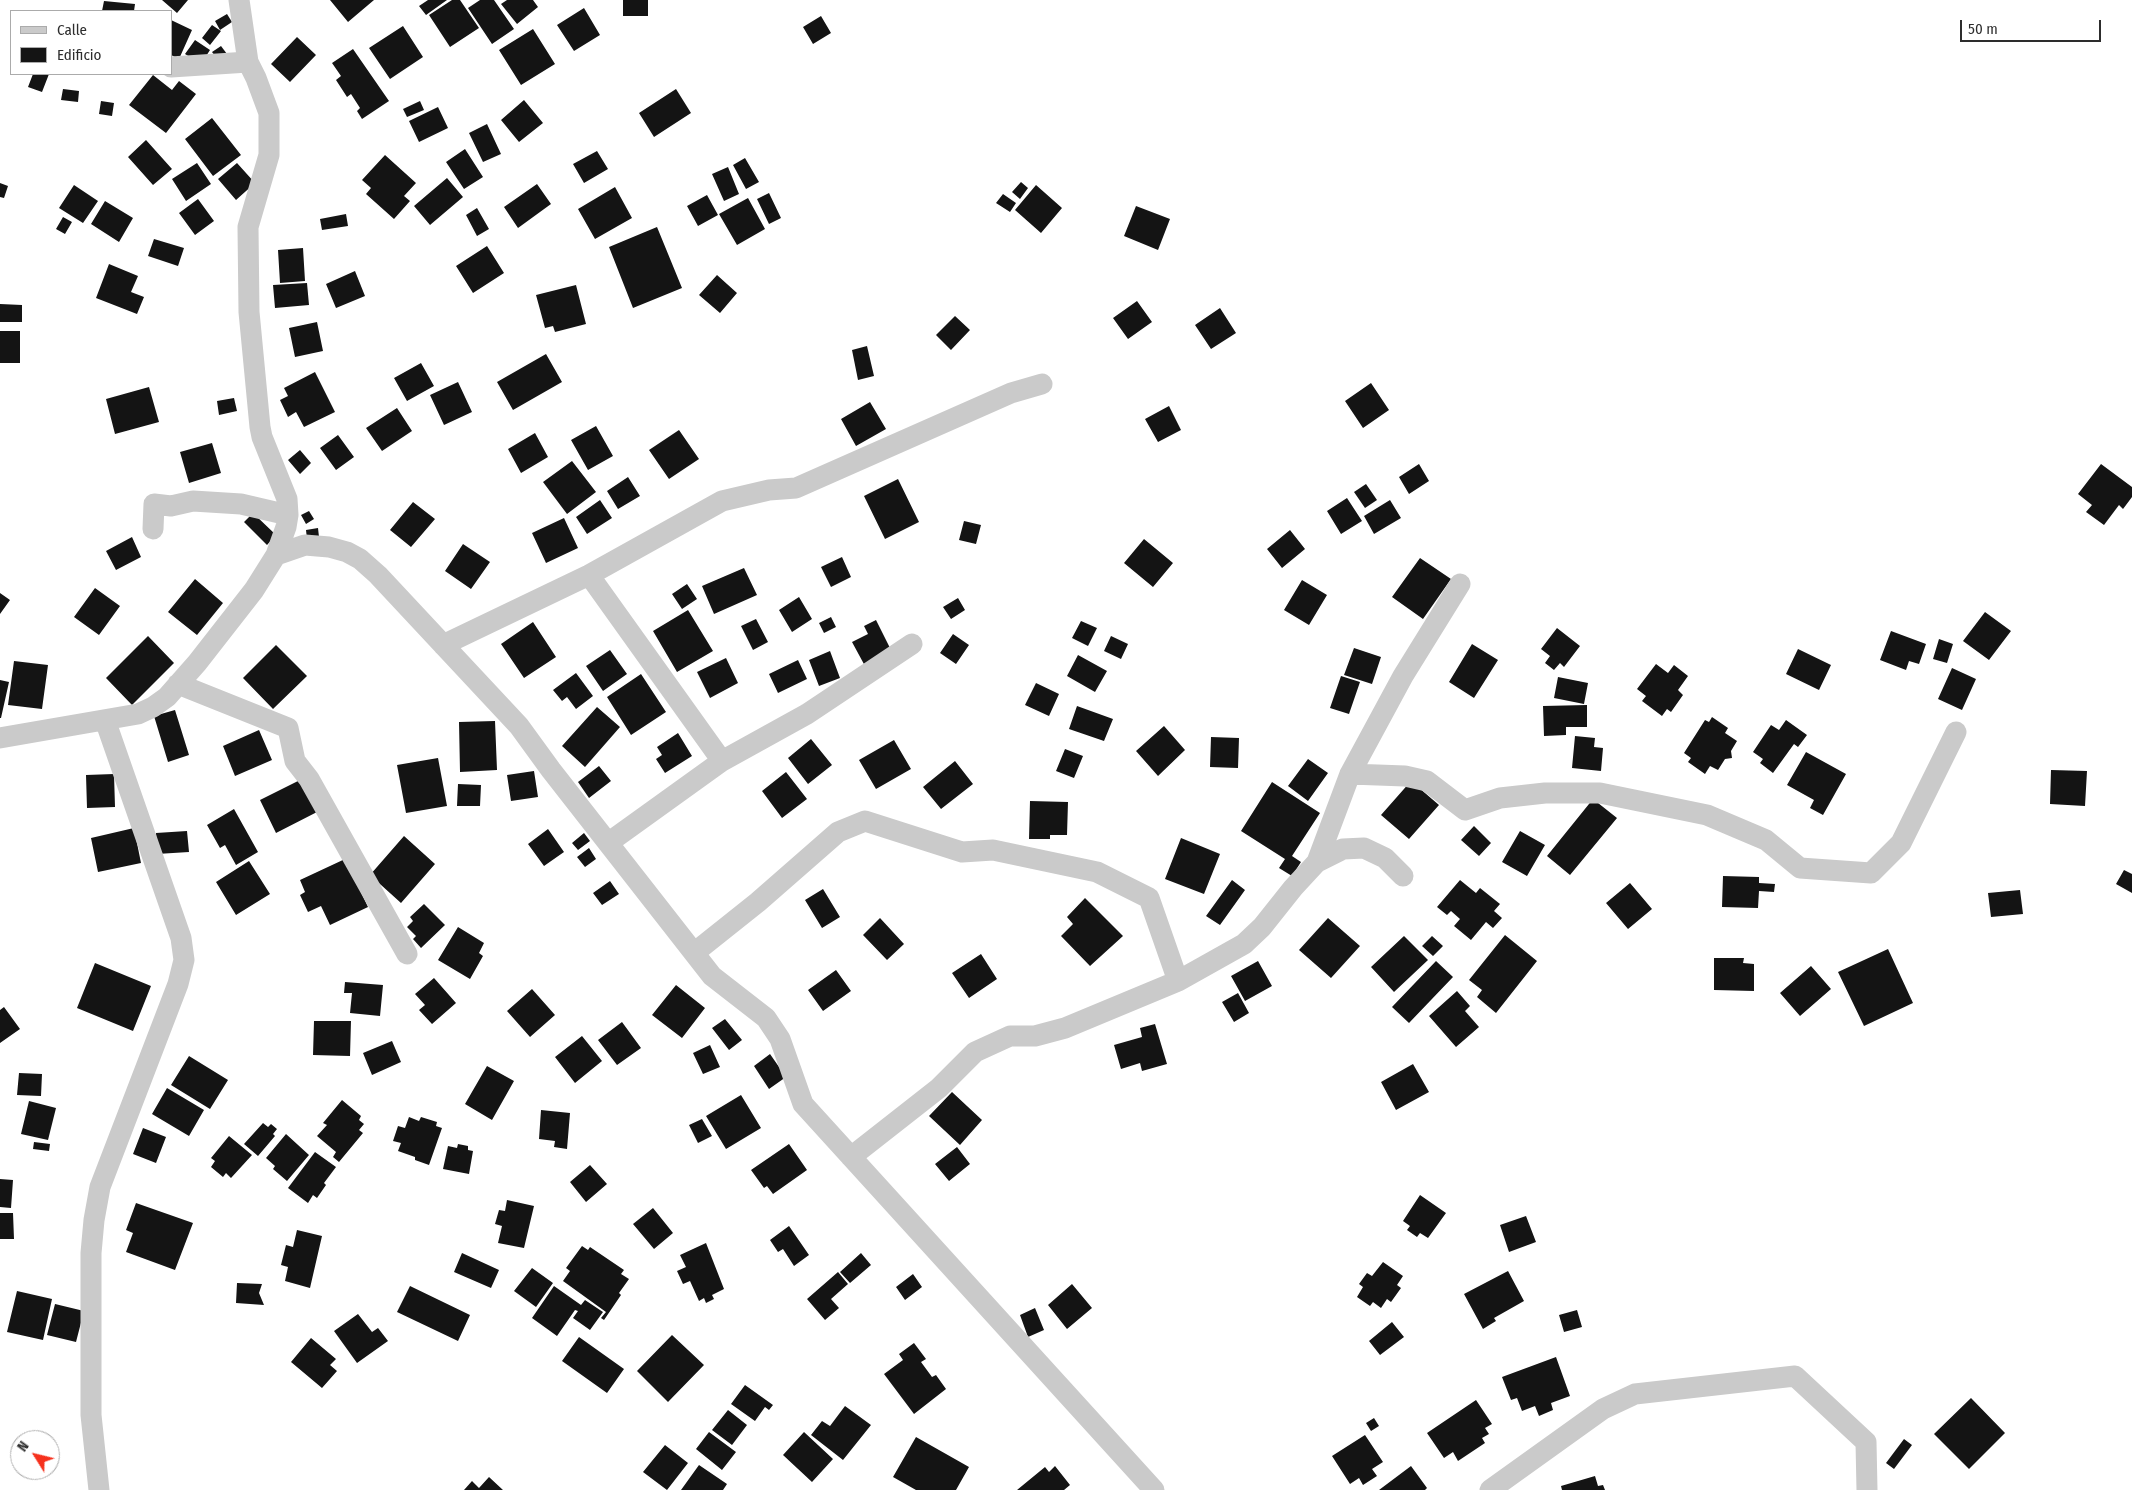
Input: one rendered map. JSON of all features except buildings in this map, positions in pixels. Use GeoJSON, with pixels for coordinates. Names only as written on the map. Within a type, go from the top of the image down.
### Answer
{"type":"FeatureCollection","features":[{"type":"Feature","properties":{"kind":"street"},"geometry":{"type":"LineString","coordinates":[[0,738],[138,714],[153,707],[167,696],[197,663],[254,590],[276,555],[286,527],[288,515],[286,499],[262,438],[249,312],[248,227],[269,155],[269,113],[248,62],[239,0]]}},
{"type":"Feature","properties":{"kind":"street"},"geometry":{"type":"LineString","coordinates":[[172,67],[248,62]]}},
{"type":"Feature","properties":{"kind":"street"},"geometry":{"type":"LineString","coordinates":[[443,645],[589,575],[722,502],[769,490],[796,488],[1010,393],[1042,384]]}},
{"type":"Feature","properties":{"kind":"street"},"geometry":{"type":"LineString","coordinates":[[153,529],[154,504],[171,506],[193,501],[241,504],[288,515]]}},
{"type":"Feature","properties":{"kind":"street"},"geometry":{"type":"LineString","coordinates":[[276,555],[305,545],[329,547],[354,555],[378,575],[520,726],[712,976],[766,1018],[780,1038],[804,1104],[1154,1490]]}},
{"type":"Feature","properties":{"kind":"street"},"geometry":{"type":"LineString","coordinates":[[589,575],[722,761]]}},
{"type":"Feature","properties":{"kind":"street"},"geometry":{"type":"LineString","coordinates":[[1317,862],[1350,774],[1403,676],[1460,584]]}},
{"type":"Feature","properties":{"kind":"street"},"geometry":{"type":"LineString","coordinates":[[608,843],[722,761],[807,714],[912,644]]}},
{"type":"Feature","properties":{"kind":"street"},"geometry":{"type":"LineString","coordinates":[[178,684],[288,728],[295,761],[309,779],[407,954]]}},
{"type":"Feature","properties":{"kind":"street"},"geometry":{"type":"LineString","coordinates":[[99,1490],[91,1415],[91,1253],[94,1220],[100,1187],[178,984],[184,960],[181,938],[105,720]]}},
{"type":"Feature","properties":{"kind":"street"},"geometry":{"type":"LineString","coordinates":[[1350,774],[1405,776],[1427,780],[1464,810],[1500,798],[1545,792],[1600,794],[1707,815],[1766,840],[1800,868],[1871,873],[1901,844],[1956,732]]}},
{"type":"Feature","properties":{"kind":"street"},"geometry":{"type":"LineString","coordinates":[[694,953],[758,902],[838,832],[865,821],[962,852],[993,850],[1097,872],[1150,898],[1178,981]]}},
{"type":"Feature","properties":{"kind":"street"},"geometry":{"type":"LineString","coordinates":[[851,1157],[939,1088],[975,1052],[1010,1036],[1034,1036],[1065,1028],[1178,981],[1244,944],[1262,927],[1292,888],[1317,862],[1343,849],[1364,848],[1385,858],[1403,876]]}},
{"type":"Feature","properties":{"kind":"street"},"geometry":{"type":"LineString","coordinates":[[1490,1490],[1603,1409],[1635,1394],[1795,1376],[1866,1442],[1867,1490]]}}]}
